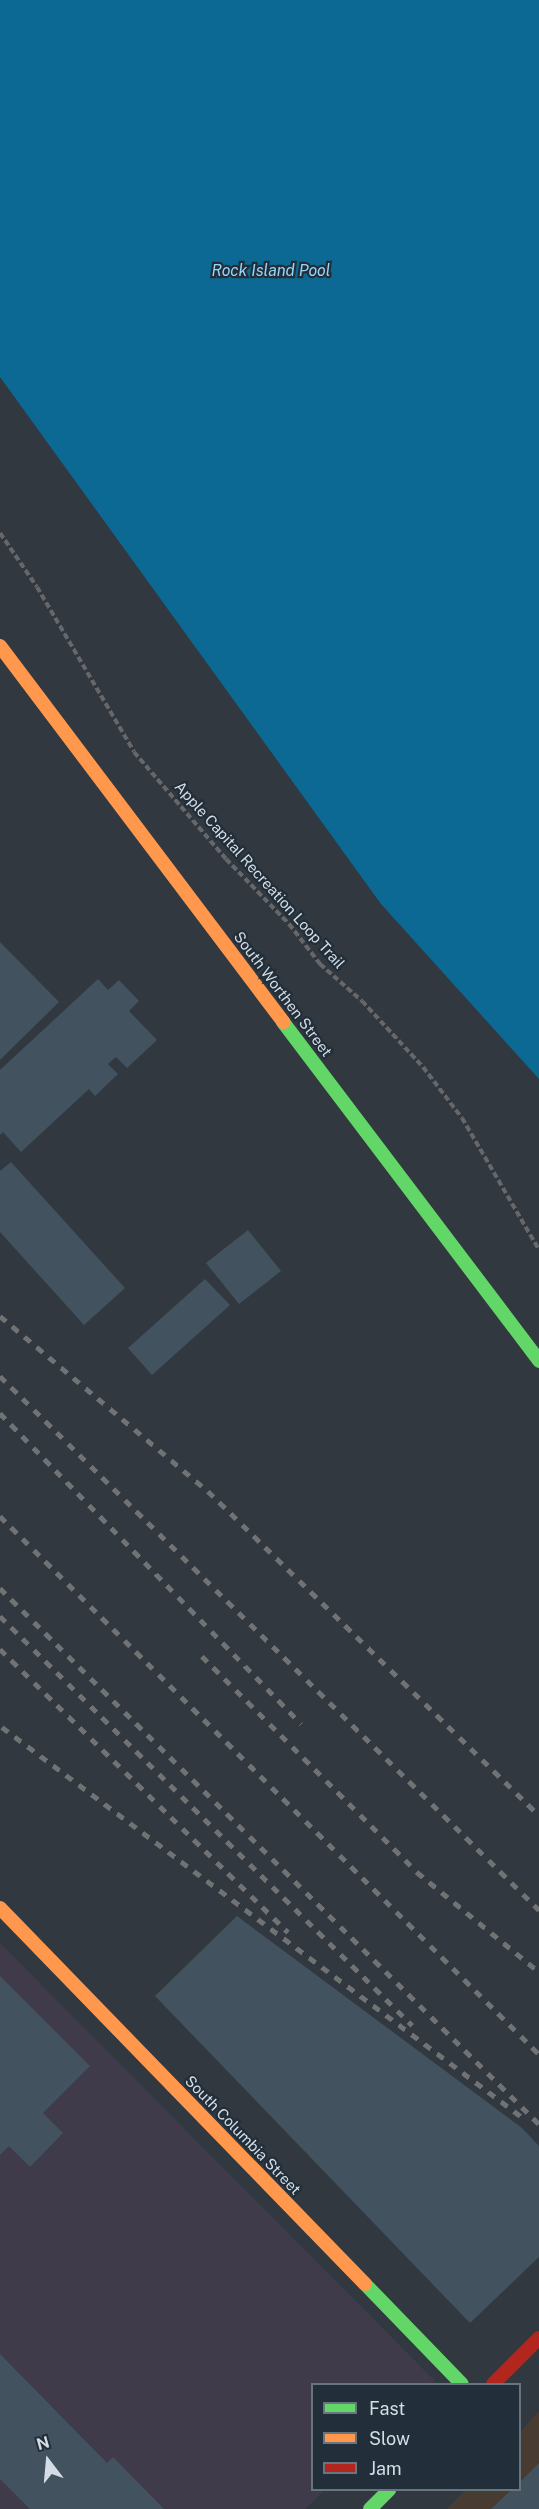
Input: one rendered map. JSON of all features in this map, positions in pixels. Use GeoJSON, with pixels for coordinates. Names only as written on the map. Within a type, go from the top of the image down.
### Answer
{"type":"FeatureCollection","features":[{"type":"Feature","properties":{"kind":"street","name":"South Worthen Street"},"geometry":{"type":"LineString","coordinates":[[0,646],[539,1361]]}},
{"type":"Feature","properties":{"kind":"street","name":"South Columbia Street"},"geometry":{"type":"LineString","coordinates":[[0,1908],[460,2383]]}},
{"type":"Feature","properties":{"kind":"street"},"geometry":{"type":"LineString","coordinates":[[495,2383],[539,2338]]}},
{"type":"Feature","properties":{"kind":"street"},"geometry":{"type":"LineString","coordinates":[[370,2509],[388,2491]]}},
{"type":"Feature","properties":{"kind":"path","name":"Apple Capital Recreation Loop Trail"},"geometry":{"type":"LineString","coordinates":[[0,533],[37,587],[134,752],[226,859],[290,924],[320,964],[362,1001],[423,1067],[462,1118],[539,1250]]}},
{"type":"Feature","properties":{"kind":"shaded area"},"geometry":{"type":"Polygon","coordinates":[[[0,1943],[435,2381],[432,2383],[311,2383],[311,2491],[324,2491],[305,2509],[0,2509],[0,1943]]]}},
{"type":"Feature","properties":{"kind":"shaded area"},"geometry":{"type":"Polygon","coordinates":[[[539,2411],[539,2509],[447,2509],[464,2491],[521,2491],[521,2431],[539,2411]]]}},
{"type":"Feature","properties":{"kind":"water","name":"Rock Island Pool"},"geometry":{"type":"Polygon","coordinates":[[[0,0],[539,0],[539,1079],[381,904],[0,377],[0,0]]]}},
{"type":"Feature","properties":{"kind":"building"},"geometry":{"type":"Polygon","coordinates":[[[0,942],[59,1002],[0,1060],[0,942]]]}},
{"type":"Feature","properties":{"kind":"building"},"geometry":{"type":"Polygon","coordinates":[[[98,979],[108,990],[119,980],[139,1001],[129,1011],[157,1040],[127,1068],[116,1057],[108,1064],[118,1074],[95,1096],[89,1089],[21,1152],[3,1132],[0,1135],[0,1070],[98,979]]]}},
{"type":"Feature","properties":{"kind":"building"},"geometry":{"type":"Polygon","coordinates":[[[11,1162],[125,1288],[84,1325],[0,1232],[0,1171],[11,1162]]]}},
{"type":"Feature","properties":{"kind":"building"},"geometry":{"type":"Polygon","coordinates":[[[248,1230],[281,1271],[239,1304],[206,1263],[248,1230]]]}},
{"type":"Feature","properties":{"kind":"building"},"geometry":{"type":"Polygon","coordinates":[[[205,1279],[230,1305],[152,1375],[128,1348],[205,1279]]]}},
{"type":"Feature","properties":{"kind":"building"},"geometry":{"type":"Polygon","coordinates":[[[237,1916],[522,2128],[539,2146],[539,2257],[470,2323],[155,1996],[237,1916]]]}},
{"type":"Feature","properties":{"kind":"building"},"geometry":{"type":"Polygon","coordinates":[[[0,1976],[90,2066],[43,2113],[63,2133],[30,2167],[9,2146],[0,2155],[0,1976]]]}},
{"type":"Feature","properties":{"kind":"building"},"geometry":{"type":"Polygon","coordinates":[[[0,2354],[107,2463],[113,2457],[164,2509],[30,2509],[0,2479],[0,2354]]]}},
{"type":"Feature","properties":{"kind":"building"},"geometry":{"type":"Polygon","coordinates":[[[539,2463],[539,2509],[491,2509],[510,2491],[521,2491],[521,2481],[539,2463]]]}},
{"type":"Feature","properties":{"kind":"railway"},"geometry":{"type":"LineString","coordinates":[[0,1316],[208,1491],[539,1815]]}},
{"type":"Feature","properties":{"kind":"railway"},"geometry":{"type":"LineString","coordinates":[[0,1376],[539,1910]]}},
{"type":"Feature","properties":{"kind":"railway"},"geometry":{"type":"LineString","coordinates":[[0,1413],[301,1724]]}},
{"type":"Feature","properties":{"kind":"railway"},"geometry":{"type":"LineString","coordinates":[[0,1516],[539,2054]]}},
{"type":"Feature","properties":{"kind":"railway"},"geometry":{"type":"LineString","coordinates":[[0,1588],[539,2124]]}},
{"type":"Feature","properties":{"kind":"railway"},"geometry":{"type":"LineString","coordinates":[[0,1616],[412,2025]]}},
{"type":"Feature","properties":{"kind":"railway"},"geometry":{"type":"LineString","coordinates":[[0,1649],[288,1932]]}},
{"type":"Feature","properties":{"kind":"railway"},"geometry":{"type":"LineString","coordinates":[[202,1656],[417,1872],[539,1972]]}},
{"type":"Feature","properties":{"kind":"railway"},"geometry":{"type":"LineString","coordinates":[[2,1727],[522,2117]]}},
{"type":"Feature","properties":{"kind":"traffic: fast"},"geometry":{"type":"LineString","coordinates":[[283,1022],[539,1361]]}},
{"type":"Feature","properties":{"kind":"traffic: fast"},"geometry":{"type":"LineString","coordinates":[[365,2284],[461,2383]]}},
{"type":"Feature","properties":{"kind":"traffic: fast"},"geometry":{"type":"LineString","coordinates":[[370,2509],[388,2491]]}},
{"type":"Feature","properties":{"kind":"traffic: slow"},"geometry":{"type":"LineString","coordinates":[[0,646],[283,1022]]}},
{"type":"Feature","properties":{"kind":"traffic: slow"},"geometry":{"type":"LineString","coordinates":[[0,1908],[365,2284]]}},
{"type":"Feature","properties":{"kind":"traffic: jam"},"geometry":{"type":"LineString","coordinates":[[494,2383],[539,2338]]}}]}
